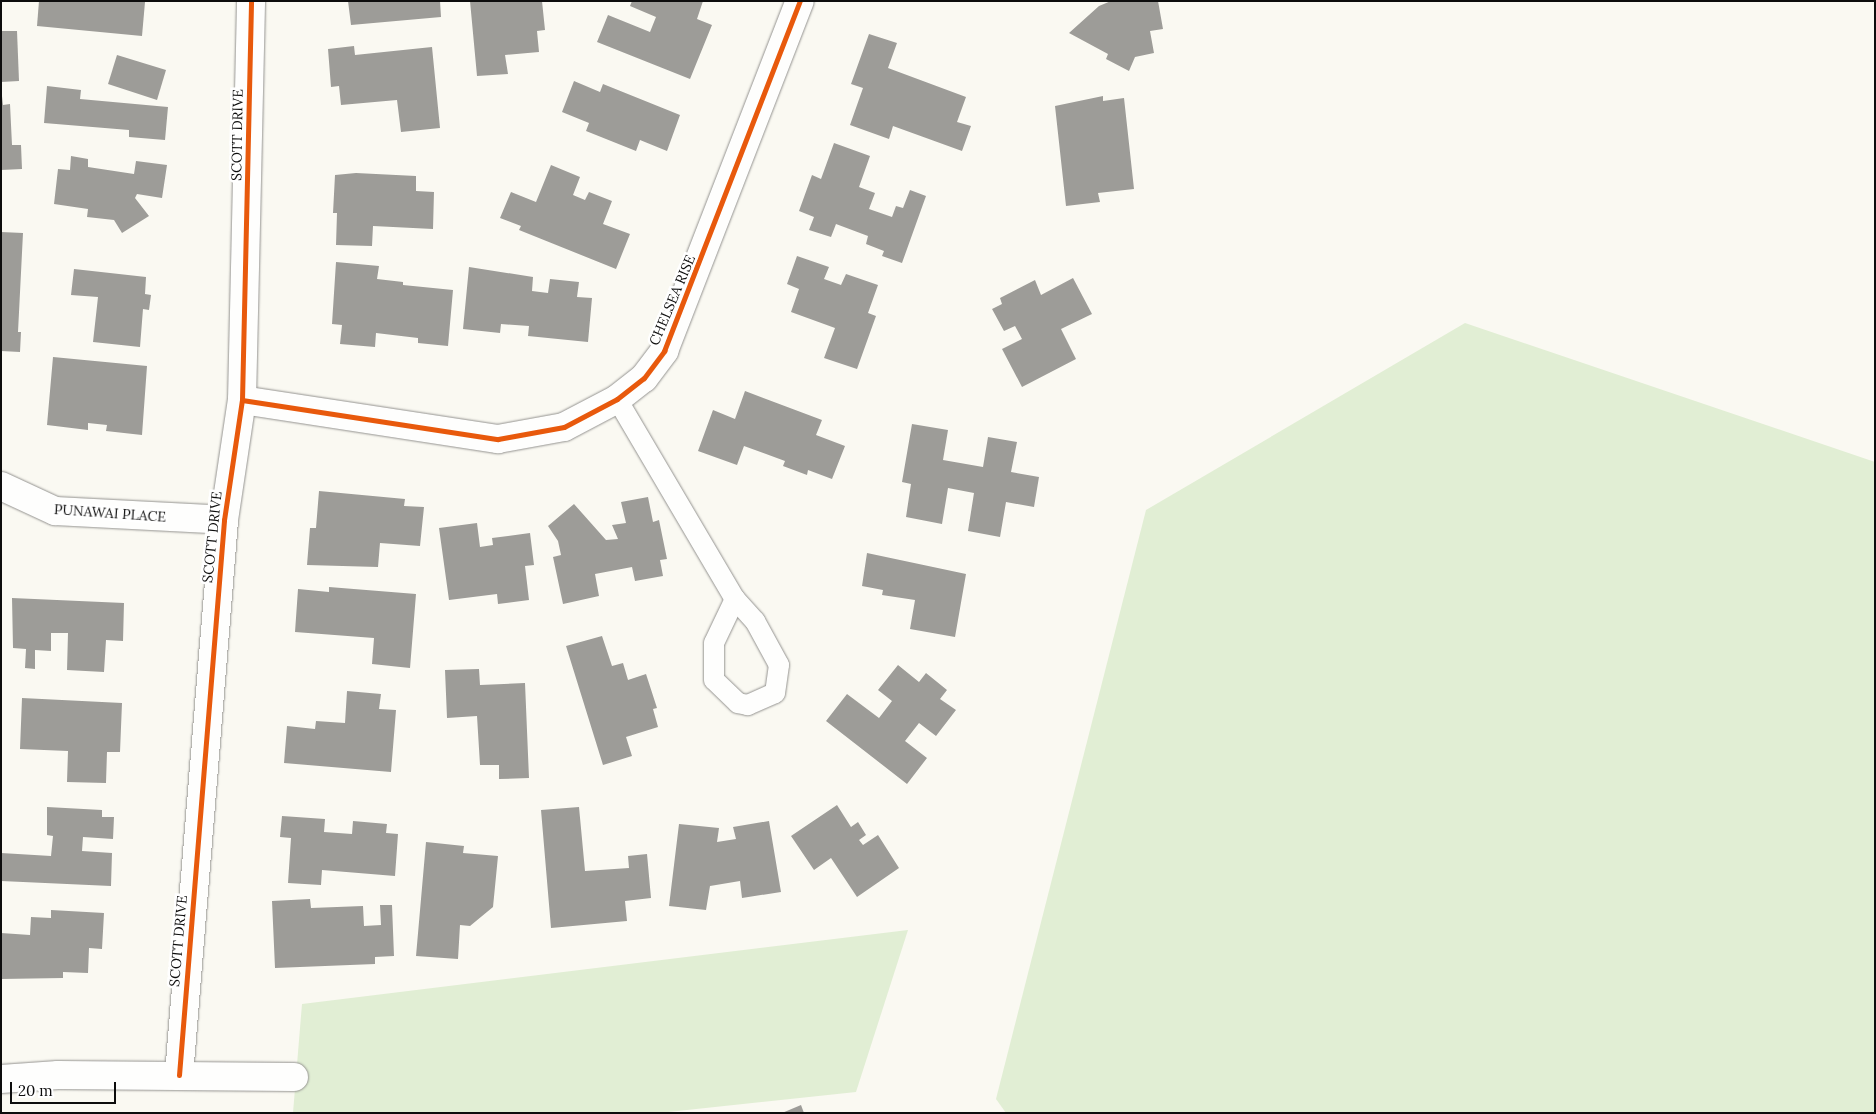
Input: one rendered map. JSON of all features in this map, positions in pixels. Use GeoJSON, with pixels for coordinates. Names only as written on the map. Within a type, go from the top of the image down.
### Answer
{"type":"FeatureCollection","features":[{"type":"Feature","properties":{"kind":"street","name":"SCOTT DRIVE"},"geometry":{"type":"LineString","coordinates":[[179,1075],[224,520],[242,400],[251,1]]}},
{"type":"Feature","properties":{"kind":"street","name":"CHELSEA RISE"},"geometry":{"type":"LineString","coordinates":[[242,400],[498,439],[564,427],[617,399],[644,378],[664,351],[800,1]]}},
{"type":"Feature","properties":{"kind":"street","name":"PUNAWAI PLACE"},"geometry":{"type":"LineString","coordinates":[[1,486],[55,511],[224,520]]}},
{"type":"Feature","properties":{"kind":"street"},"geometry":{"type":"LineString","coordinates":[[1,1078],[179,1075],[294,1077]]}},
{"type":"Feature","properties":{"kind":"lane"},"geometry":{"type":"LineString","coordinates":[[617,399],[735,599],[755,621],[779,665],[775,694],[748,705],[738,702],[714,680],[714,643],[735,599]]}},
{"type":"Feature","properties":{"kind":"green space"},"geometry":{"type":"Polygon","coordinates":[[[1465,323],[1875,462],[1875,1113],[1006,1113],[996,1099],[1146,510],[1465,323]]]}},
{"type":"Feature","properties":{"kind":"green space"},"geometry":{"type":"Polygon","coordinates":[[[908,930],[856,1092],[659,1113],[293,1113],[302,1004],[908,930]]]}},
{"type":"Feature","properties":{"kind":"building"},"geometry":{"type":"Polygon","coordinates":[[[39,1],[145,2],[142,36],[37,26],[39,1]]]}},
{"type":"Feature","properties":{"kind":"building"},"geometry":{"type":"Polygon","coordinates":[[[348,1],[440,1],[441,17],[351,25],[348,1]]]}},
{"type":"Feature","properties":{"kind":"building"},"geometry":{"type":"Polygon","coordinates":[[[470,1],[542,1],[545,30],[537,31],[539,52],[505,55],[508,74],[477,76],[470,1]]]}},
{"type":"Feature","properties":{"kind":"building"},"geometry":{"type":"Polygon","coordinates":[[[632,1],[703,1],[697,19],[712,25],[690,79],[597,42],[608,15],[650,32],[656,17],[630,6],[632,1]]]}},
{"type":"Feature","properties":{"kind":"building"},"geometry":{"type":"Polygon","coordinates":[[[1111,1],[1158,1],[1163,29],[1150,31],[1154,53],[1135,57],[1129,71],[1106,59],[1108,54],[1069,33],[1099,6],[1111,1]]]}},
{"type":"Feature","properties":{"kind":"building"},"geometry":{"type":"Polygon","coordinates":[[[1,31],[17,31],[19,81],[1,82],[1,31]]]}},
{"type":"Feature","properties":{"kind":"building"},"geometry":{"type":"Polygon","coordinates":[[[869,34],[897,43],[888,68],[966,97],[957,122],[971,126],[962,151],[893,126],[889,139],[850,125],[863,88],[851,84],[869,34]]]}},
{"type":"Feature","properties":{"kind":"building"},"geometry":{"type":"Polygon","coordinates":[[[354,46],[355,55],[432,47],[440,128],[401,132],[397,100],[341,105],[339,86],[331,87],[328,49],[354,46]]]}},
{"type":"Feature","properties":{"kind":"building"},"geometry":{"type":"Polygon","coordinates":[[[117,55],[166,70],[157,100],[108,84],[117,55]]]}},
{"type":"Feature","properties":{"kind":"building"},"geometry":{"type":"Polygon","coordinates":[[[574,81],[600,92],[603,84],[680,115],[667,151],[640,140],[636,151],[586,131],[589,123],[562,112],[574,81]]]}},
{"type":"Feature","properties":{"kind":"building"},"geometry":{"type":"Polygon","coordinates":[[[47,86],[81,90],[80,99],[168,107],[165,140],[129,137],[129,130],[44,123],[47,86]]]}},
{"type":"Feature","properties":{"kind":"building"},"geometry":{"type":"Polygon","coordinates":[[[1,87],[3,105],[10,104],[12,145],[21,145],[22,169],[1,170],[1,87]]]}},
{"type":"Feature","properties":{"kind":"building"},"geometry":{"type":"Polygon","coordinates":[[[1103,96],[1103,101],[1124,98],[1134,189],[1098,193],[1100,202],[1066,206],[1055,106],[1103,96]]]}},
{"type":"Feature","properties":{"kind":"building"},"geometry":{"type":"Polygon","coordinates":[[[834,143],[870,156],[859,187],[875,193],[869,209],[892,217],[896,206],[903,208],[910,190],[926,196],[902,263],[882,256],[884,251],[866,244],[868,236],[836,224],[831,237],[809,230],[814,217],[799,211],[812,175],[821,179],[834,143]]]}},
{"type":"Feature","properties":{"kind":"building"},"geometry":{"type":"Polygon","coordinates":[[[71,156],[88,159],[88,167],[134,174],[136,161],[167,165],[162,198],[137,194],[135,198],[149,216],[122,233],[114,220],[87,217],[88,209],[54,204],[58,169],[70,170],[71,156]]]}},
{"type":"Feature","properties":{"kind":"building"},"geometry":{"type":"Polygon","coordinates":[[[551,165],[580,177],[573,195],[585,200],[589,192],[612,201],[603,224],[630,234],[616,269],[519,230],[521,226],[500,218],[511,192],[536,202],[551,165]]]}},
{"type":"Feature","properties":{"kind":"building"},"geometry":{"type":"Polygon","coordinates":[[[356,173],[416,176],[416,191],[434,192],[433,229],[373,226],[372,246],[336,245],[337,213],[333,213],[335,175],[356,173]]]}},
{"type":"Feature","properties":{"kind":"building"},"geometry":{"type":"Polygon","coordinates":[[[1,232],[23,233],[18,332],[21,332],[20,352],[1,351],[1,232]]]}},
{"type":"Feature","properties":{"kind":"building"},"geometry":{"type":"Polygon","coordinates":[[[797,256],[829,267],[824,279],[841,285],[846,274],[878,285],[868,313],[876,316],[857,369],[824,358],[835,328],[791,312],[799,289],[787,284],[797,256]]]}},
{"type":"Feature","properties":{"kind":"building"},"geometry":{"type":"Polygon","coordinates":[[[336,262],[379,266],[377,279],[403,282],[403,285],[453,290],[448,346],[418,343],[418,338],[376,333],[375,347],[340,344],[342,325],[332,324],[336,262]]]}},
{"type":"Feature","properties":{"kind":"building"},"geometry":{"type":"Polygon","coordinates":[[[469,267],[533,277],[532,291],[548,293],[550,279],[579,282],[577,297],[592,298],[588,342],[528,336],[529,326],[501,324],[500,333],[463,329],[469,267]]]}},
{"type":"Feature","properties":{"kind":"building"},"geometry":{"type":"Polygon","coordinates":[[[74,269],[146,277],[145,294],[151,295],[149,310],[143,309],[140,347],[93,342],[98,297],[71,295],[74,269]]]}},
{"type":"Feature","properties":{"kind":"building"},"geometry":{"type":"Polygon","coordinates":[[[1073,278],[1092,314],[1061,329],[1076,359],[1022,387],[1002,349],[1022,339],[1015,326],[1004,331],[992,309],[1002,304],[1000,298],[1035,280],[1041,295],[1073,278]]]}},
{"type":"Feature","properties":{"kind":"building"},"geometry":{"type":"Polygon","coordinates":[[[53,357],[147,366],[142,435],[106,431],[107,425],[88,423],[88,430],[47,425],[53,357]]]}},
{"type":"Feature","properties":{"kind":"building"},"geometry":{"type":"Polygon","coordinates":[[[745,391],[822,420],[816,435],[845,446],[832,479],[808,470],[807,475],[783,466],[785,461],[744,446],[737,465],[698,451],[713,410],[735,419],[745,391]]]}},
{"type":"Feature","properties":{"kind":"building"},"geometry":{"type":"Polygon","coordinates":[[[912,424],[948,430],[943,460],[983,467],[988,437],[1017,442],[1011,472],[1039,477],[1034,507],[1006,502],[1000,537],[968,531],[974,493],[948,488],[942,524],[906,517],[911,484],[902,482],[912,424]]]}},
{"type":"Feature","properties":{"kind":"building"},"geometry":{"type":"Polygon","coordinates":[[[319,491],[405,499],[404,506],[424,507],[420,546],[380,543],[378,567],[307,565],[310,528],[316,528],[319,491]]]}},
{"type":"Feature","properties":{"kind":"building"},"geometry":{"type":"Polygon","coordinates":[[[648,497],[653,522],[659,520],[667,559],[660,560],[663,576],[635,581],[632,567],[595,574],[599,596],[563,604],[553,557],[561,555],[558,541],[548,526],[574,504],[606,540],[618,539],[612,525],[626,523],[621,502],[648,497]]]}},
{"type":"Feature","properties":{"kind":"building"},"geometry":{"type":"Polygon","coordinates":[[[477,523],[480,547],[493,545],[492,538],[530,533],[534,565],[525,566],[529,600],[498,604],[497,594],[449,600],[439,528],[477,523]]]}},
{"type":"Feature","properties":{"kind":"building"},"geometry":{"type":"Polygon","coordinates":[[[867,553],[966,574],[955,637],[910,629],[915,600],[882,595],[883,590],[862,586],[867,553]]]}},
{"type":"Feature","properties":{"kind":"building"},"geometry":{"type":"Polygon","coordinates":[[[329,587],[416,594],[410,668],[372,664],[374,638],[295,632],[298,589],[329,592],[329,587]]]}},
{"type":"Feature","properties":{"kind":"building"},"geometry":{"type":"Polygon","coordinates":[[[12,598],[124,603],[123,641],[106,640],[104,672],[67,670],[68,633],[51,633],[51,651],[35,650],[35,669],[25,668],[26,649],[13,648],[12,598]]]}},
{"type":"Feature","properties":{"kind":"building"},"geometry":{"type":"Polygon","coordinates":[[[602,636],[612,666],[623,663],[628,680],[646,674],[657,708],[653,709],[658,727],[626,737],[632,756],[603,765],[566,646],[602,636]]]}},
{"type":"Feature","properties":{"kind":"building"},"geometry":{"type":"Polygon","coordinates":[[[898,665],[919,682],[926,673],[947,690],[940,699],[956,710],[936,736],[919,723],[905,741],[927,758],[907,784],[826,721],[847,694],[879,718],[892,701],[878,690],[898,665]]]}},
{"type":"Feature","properties":{"kind":"building"},"geometry":{"type":"Polygon","coordinates":[[[479,669],[480,685],[525,683],[529,778],[499,779],[499,765],[480,765],[477,716],[447,718],[445,670],[479,669]]]}},
{"type":"Feature","properties":{"kind":"building"},"geometry":{"type":"Polygon","coordinates":[[[347,691],[381,694],[379,709],[396,710],[391,772],[284,763],[287,726],[315,729],[316,721],[345,723],[347,691]]]}},
{"type":"Feature","properties":{"kind":"building"},"geometry":{"type":"Polygon","coordinates":[[[22,698],[122,703],[120,752],[107,752],[106,783],[67,782],[68,751],[20,749],[22,698]]]}},
{"type":"Feature","properties":{"kind":"building"},"geometry":{"type":"Polygon","coordinates":[[[837,805],[851,827],[858,822],[866,835],[859,840],[863,845],[878,835],[899,868],[857,897],[831,858],[814,870],[791,836],[837,805]]]}},
{"type":"Feature","properties":{"kind":"building"},"geometry":{"type":"Polygon","coordinates":[[[47,807],[102,810],[102,817],[114,817],[113,839],[83,837],[82,851],[112,853],[111,886],[1,881],[1,853],[51,856],[53,836],[47,835],[47,807]]]}},
{"type":"Feature","properties":{"kind":"building"},"geometry":{"type":"Polygon","coordinates":[[[579,807],[585,871],[629,868],[628,856],[647,854],[651,898],[625,901],[627,921],[551,928],[541,810],[579,807]]]}},
{"type":"Feature","properties":{"kind":"building"},"geometry":{"type":"Polygon","coordinates":[[[282,816],[325,819],[324,832],[352,834],[353,821],[387,824],[386,833],[398,834],[395,876],[322,870],[321,885],[288,883],[291,838],[280,837],[282,816]]]}},
{"type":"Feature","properties":{"kind":"building"},"geometry":{"type":"Polygon","coordinates":[[[769,821],[781,892],[742,898],[740,881],[710,886],[706,910],[669,906],[679,824],[719,828],[717,842],[736,839],[733,827],[769,821]]]}},
{"type":"Feature","properties":{"kind":"building"},"geometry":{"type":"Polygon","coordinates":[[[426,842],[464,846],[463,853],[498,856],[493,907],[470,926],[460,925],[458,959],[416,956],[426,842]]]}},
{"type":"Feature","properties":{"kind":"building"},"geometry":{"type":"Polygon","coordinates":[[[310,899],[311,908],[363,906],[364,926],[381,925],[380,905],[392,905],[394,956],[375,957],[375,964],[275,968],[272,901],[310,899]]]}},
{"type":"Feature","properties":{"kind":"building"},"geometry":{"type":"Polygon","coordinates":[[[51,910],[104,913],[102,949],[89,948],[88,973],[63,972],[63,978],[1,979],[1,933],[30,935],[31,917],[51,918],[51,910]]]}},
{"type":"Feature","properties":{"kind":"building"},"geometry":{"type":"Polygon","coordinates":[[[801,1105],[804,1113],[782,1113],[801,1105]]]}},
{"type":"Feature","properties":{"kind":"cycle path"},"geometry":{"type":"LineString","coordinates":[[179,1075],[224,520],[242,400],[251,1]]}},
{"type":"Feature","properties":{"kind":"cycle path"},"geometry":{"type":"LineString","coordinates":[[242,400],[498,439],[564,427],[617,399],[644,378],[664,351],[800,1]]}}]}
